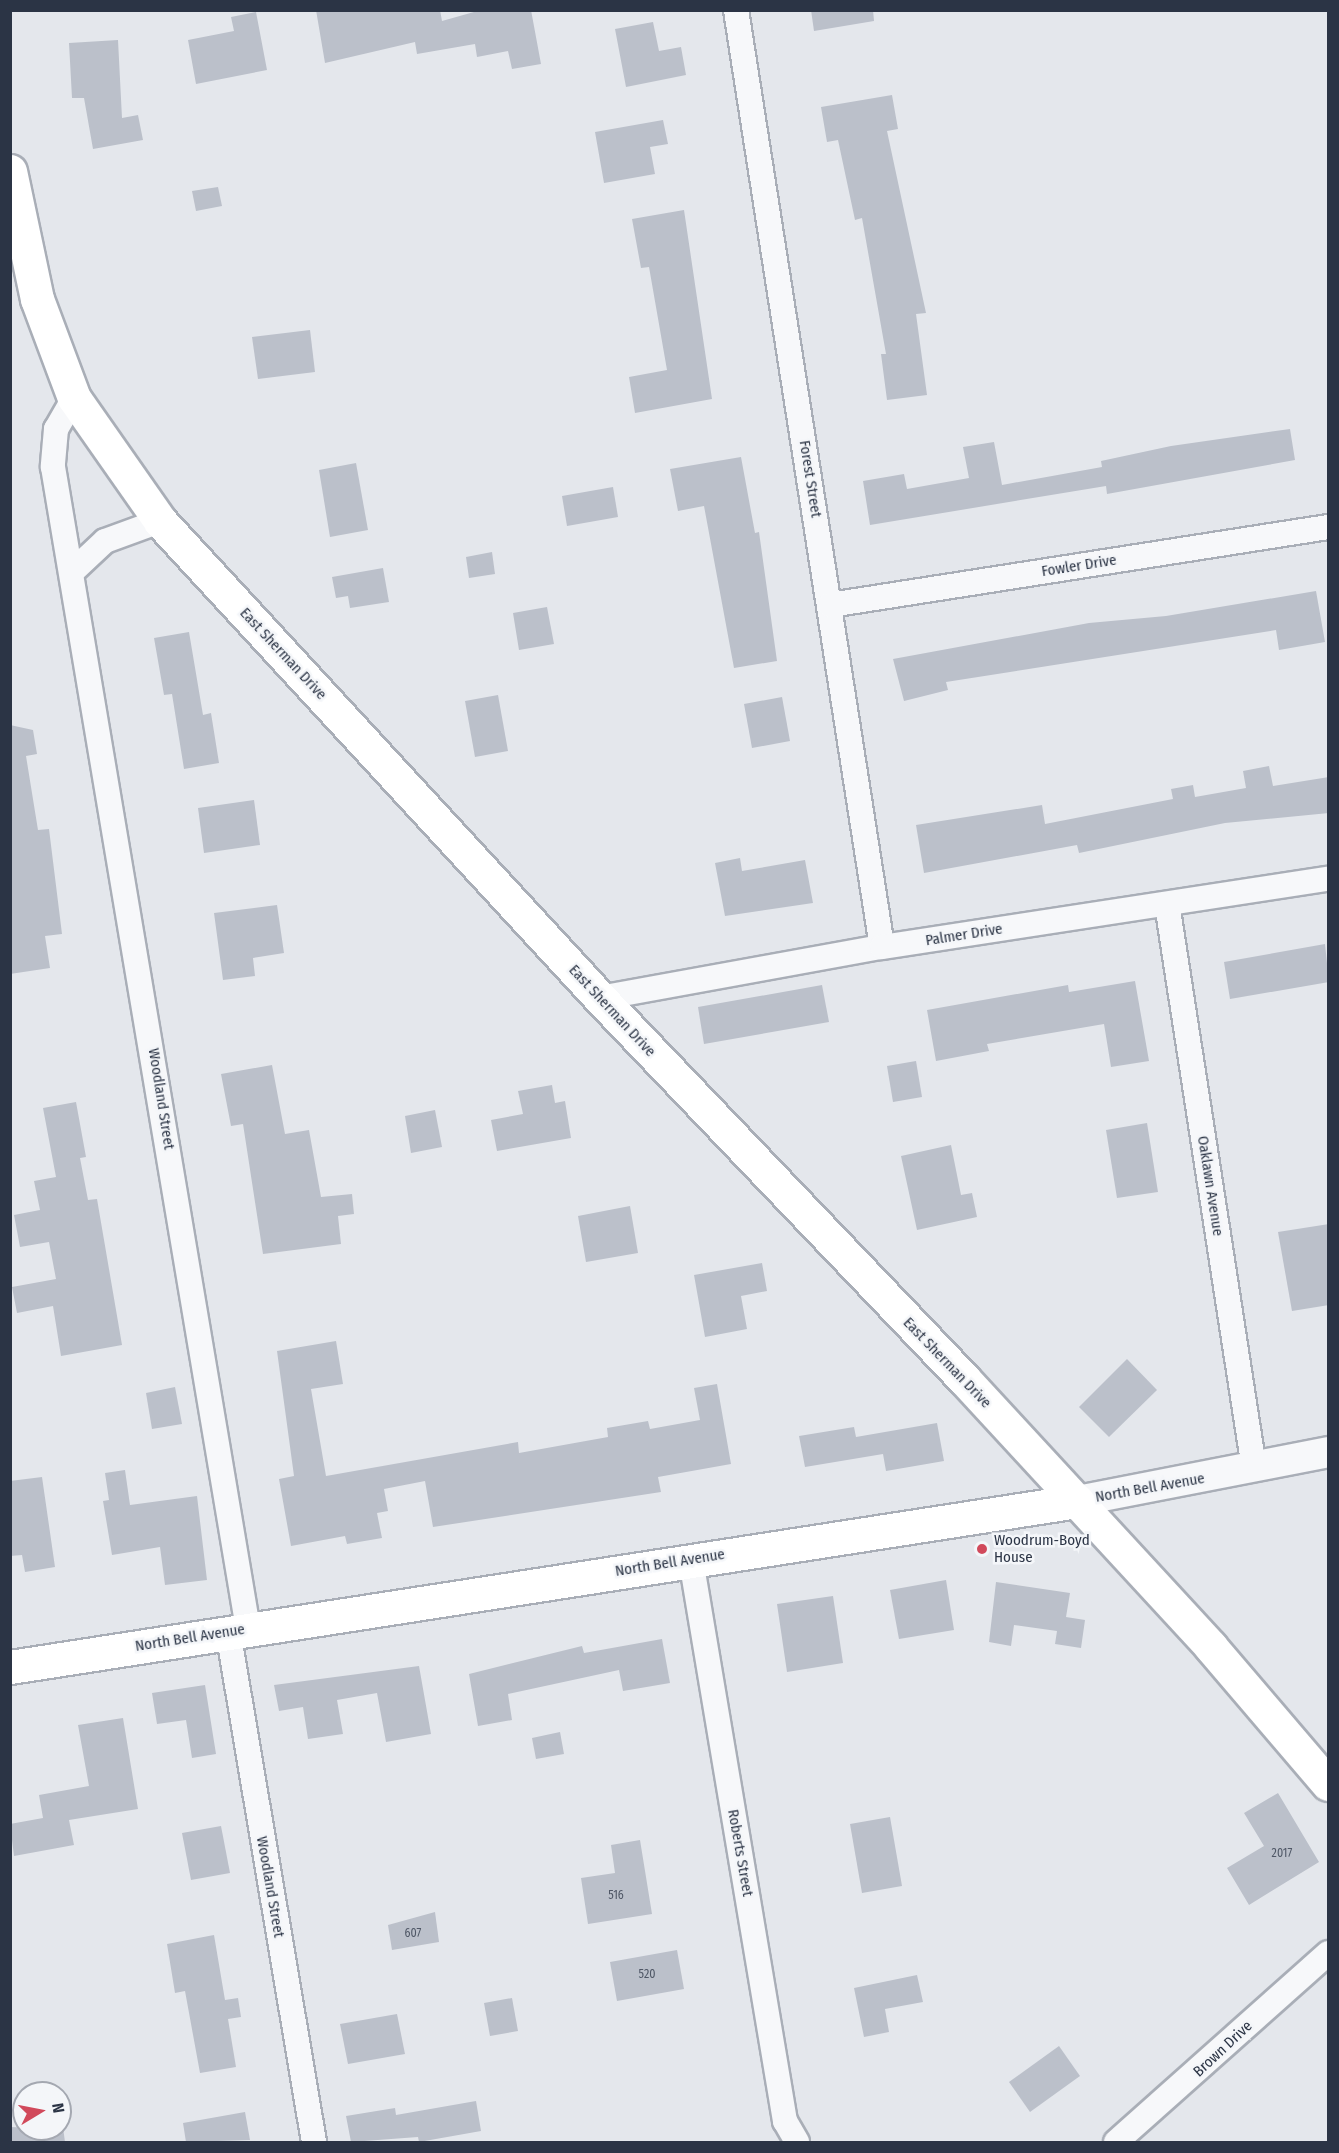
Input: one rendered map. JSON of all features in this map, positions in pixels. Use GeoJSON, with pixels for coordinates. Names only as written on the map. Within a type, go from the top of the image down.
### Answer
{"type":"FeatureCollection","features":[{"type":"Feature","properties":{"kind":"main road","name":"East Sherman Drive"},"geometry":{"type":"LineString","coordinates":[[11,176],[37,299],[74,398],[160,521],[600,998],[1077,1501],[1329,1784]]}},
{"type":"Feature","properties":{"kind":"main road","name":"North Bell Avenue"},"geometry":{"type":"LineString","coordinates":[[10,1667],[1077,1501]]}},
{"type":"Feature","properties":{"kind":"street","name":"Forest Street"},"geometry":{"type":"LineString","coordinates":[[736,10],[882,947]]}},
{"type":"Feature","properties":{"kind":"street","name":"Woodland Street"},"geometry":{"type":"LineString","coordinates":[[74,398],[56,429],[53,467],[74,570],[238,1630],[314,2142]]}},
{"type":"Feature","properties":{"kind":"street"},"geometry":{"type":"LineString","coordinates":[[74,570],[105,541],[160,521]]}},
{"type":"Feature","properties":{"kind":"street","name":"Fowler Drive"},"geometry":{"type":"LineString","coordinates":[[830,604],[1329,527]]}},
{"type":"Feature","properties":{"kind":"street","name":"Palmer Drive"},"geometry":{"type":"LineString","coordinates":[[600,998],[882,947],[1329,879]]}},
{"type":"Feature","properties":{"kind":"street","name":"Oaklawn Avenue"},"geometry":{"type":"LineString","coordinates":[[1167,904],[1254,1468]]}},
{"type":"Feature","properties":{"kind":"street","name":"North Bell Avenue"},"geometry":{"type":"LineString","coordinates":[[1077,1501],[1329,1452]]}},
{"type":"Feature","properties":{"kind":"street","name":"Roberts Street"},"geometry":{"type":"LineString","coordinates":[[691,1560],[785,2121],[797,2142]]}},
{"type":"Feature","properties":{"kind":"street","name":"Brown Drive"},"geometry":{"type":"LineString","coordinates":[[1116,2142],[1329,1953]]}},
{"type":"Feature","properties":{"kind":"building"},"geometry":{"type":"Polygon","coordinates":[[[316,10],[440,10],[442,21],[481,10],[531,10],[541,64],[512,69],[508,51],[477,57],[475,44],[417,54],[415,42],[325,63],[316,10]]]}},
{"type":"Feature","properties":{"kind":"building"},"geometry":{"type":"Polygon","coordinates":[[[811,10],[873,10],[874,21],[814,31],[811,10]]]}},
{"type":"Feature","properties":{"kind":"building"},"geometry":{"type":"Polygon","coordinates":[[[256,12],[267,70],[196,84],[188,40],[234,31],[231,17],[256,12]]]}},
{"type":"Feature","properties":{"kind":"building"},"geometry":{"type":"Polygon","coordinates":[[[653,22],[659,51],[681,47],[686,75],[626,87],[615,29],[653,22]]]}},
{"type":"Feature","properties":{"kind":"building"},"geometry":{"type":"Polygon","coordinates":[[[118,40],[122,118],[138,115],[143,140],[93,149],[84,98],[72,98],[69,43],[118,40]]]}},
{"type":"Feature","properties":{"kind":"building"},"geometry":{"type":"Polygon","coordinates":[[[892,95],[898,129],[887,131],[926,313],[916,314],[927,395],[887,400],[881,354],[886,354],[862,218],[855,220],[838,140],[827,142],[821,107],[892,95]]]}},
{"type":"Feature","properties":{"kind":"building"},"geometry":{"type":"Polygon","coordinates":[[[663,120],[668,144],[650,147],[655,174],[604,183],[595,132],[663,120]]]}},
{"type":"Feature","properties":{"kind":"building"},"geometry":{"type":"Polygon","coordinates":[[[218,187],[222,206],[196,211],[192,191],[218,187]]]}},
{"type":"Feature","properties":{"kind":"building"},"geometry":{"type":"Polygon","coordinates":[[[684,210],[712,399],[635,413],[629,377],[667,370],[649,267],[641,268],[632,219],[684,210]]]}},
{"type":"Feature","properties":{"kind":"building"},"geometry":{"type":"Polygon","coordinates":[[[310,330],[315,372],[258,379],[252,337],[310,330]]]}},
{"type":"Feature","properties":{"kind":"building"},"geometry":{"type":"Polygon","coordinates":[[[1290,429],[1295,460],[1107,494],[1106,486],[870,525],[863,481],[904,474],[907,489],[969,478],[963,447],[994,442],[1002,485],[1102,467],[1101,461],[1171,446],[1290,429]]]}},
{"type":"Feature","properties":{"kind":"building"},"geometry":{"type":"Polygon","coordinates":[[[741,457],[755,533],[759,532],[777,661],[734,668],[704,506],[678,511],[670,469],[741,457]]]}},
{"type":"Feature","properties":{"kind":"building"},"geometry":{"type":"Polygon","coordinates":[[[356,463],[368,530],[330,537],[319,470],[356,463]]]}},
{"type":"Feature","properties":{"kind":"building"},"geometry":{"type":"Polygon","coordinates":[[[613,487],[618,517],[567,526],[562,496],[613,487]]]}},
{"type":"Feature","properties":{"kind":"building"},"geometry":{"type":"Polygon","coordinates":[[[492,552],[495,574],[469,578],[466,557],[492,552]]]}},
{"type":"Feature","properties":{"kind":"building"},"geometry":{"type":"Polygon","coordinates":[[[383,568],[389,602],[350,608],[348,596],[336,598],[332,577],[383,568]]]}},
{"type":"Feature","properties":{"kind":"building"},"geometry":{"type":"Polygon","coordinates":[[[1316,591],[1325,642],[1279,650],[1276,630],[946,682],[948,690],[904,701],[893,659],[1089,623],[1166,616],[1316,591]]]}},
{"type":"Feature","properties":{"kind":"building"},"geometry":{"type":"Polygon","coordinates":[[[547,607],[554,644],[519,650],[513,613],[547,607]]]}},
{"type":"Feature","properties":{"kind":"building"},"geometry":{"type":"Polygon","coordinates":[[[189,632],[203,715],[211,713],[219,763],[184,769],[172,694],[164,695],[154,638],[189,632]]]}},
{"type":"Feature","properties":{"kind":"building"},"geometry":{"type":"Polygon","coordinates":[[[498,695],[508,751],[475,757],[465,701],[498,695]]]}},
{"type":"Feature","properties":{"kind":"building"},"geometry":{"type":"Polygon","coordinates":[[[782,697],[790,741],[752,748],[744,704],[782,697]]]}},
{"type":"Feature","properties":{"kind":"building"},"geometry":{"type":"Polygon","coordinates":[[[10,725],[33,730],[37,754],[26,756],[38,830],[49,829],[62,934],[45,936],[50,968],[10,974],[10,725]]]}},
{"type":"Feature","properties":{"kind":"building"},"geometry":{"type":"Polygon","coordinates":[[[1269,766],[1273,786],[1329,777],[1329,813],[1225,823],[1079,853],[1077,845],[924,873],[916,825],[1042,805],[1045,824],[1173,799],[1171,789],[1193,785],[1195,797],[1246,788],[1243,771],[1269,766]]]}},
{"type":"Feature","properties":{"kind":"building"},"geometry":{"type":"Polygon","coordinates":[[[254,800],[260,845],[204,853],[198,808],[254,800]]]}},
{"type":"Feature","properties":{"kind":"building"},"geometry":{"type":"Polygon","coordinates":[[[740,858],[742,871],[805,860],[813,903],[725,916],[715,863],[740,858]]]}},
{"type":"Feature","properties":{"kind":"building"},"geometry":{"type":"Polygon","coordinates":[[[277,905],[284,953],[253,958],[255,976],[223,980],[214,913],[277,905]]]}},
{"type":"Feature","properties":{"kind":"building"},"geometry":{"type":"Polygon","coordinates":[[[1325,944],[1329,982],[1230,999],[1224,962],[1325,944]]]}},
{"type":"Feature","properties":{"kind":"building"},"geometry":{"type":"Polygon","coordinates":[[[1135,981],[1149,1061],[1111,1067],[1104,1024],[987,1044],[989,1051],[936,1061],[927,1010],[1068,985],[1069,992],[1135,981]]]}},
{"type":"Feature","properties":{"kind":"building"},"geometry":{"type":"Polygon","coordinates":[[[822,985],[829,1022],[704,1044],[698,1007],[822,985]]]}},
{"type":"Feature","properties":{"kind":"building"},"geometry":{"type":"Polygon","coordinates":[[[916,1061],[922,1097],[893,1102],[887,1066],[916,1061]]]}},
{"type":"Feature","properties":{"kind":"building"},"geometry":{"type":"Polygon","coordinates":[[[272,1065],[285,1134],[309,1130],[321,1197],[352,1194],[354,1214],[338,1216],[341,1244],[263,1254],[243,1124],[231,1126],[221,1074],[272,1065]]]}},
{"type":"Feature","properties":{"kind":"building"},"geometry":{"type":"Polygon","coordinates":[[[552,1085],[555,1103],[565,1101],[571,1138],[497,1151],[491,1120],[523,1114],[518,1091],[552,1085]]]}},
{"type":"Feature","properties":{"kind":"building"},"geometry":{"type":"Polygon","coordinates":[[[76,1102],[86,1157],[80,1158],[88,1200],[97,1199],[122,1345],[61,1356],[53,1306],[17,1313],[12,1287],[56,1279],[49,1242],[20,1247],[14,1215],[40,1210],[34,1181],[56,1177],[43,1108],[76,1102]]]}},
{"type":"Feature","properties":{"kind":"building"},"geometry":{"type":"Polygon","coordinates":[[[435,1110],[442,1147],[411,1153],[405,1116],[435,1110]]]}},
{"type":"Feature","properties":{"kind":"building"},"geometry":{"type":"Polygon","coordinates":[[[1147,1123],[1158,1192],[1117,1198],[1106,1130],[1147,1123]]]}},
{"type":"Feature","properties":{"kind":"building"},"geometry":{"type":"Polygon","coordinates":[[[951,1145],[961,1195],[972,1193],[977,1217],[917,1230],[901,1156],[951,1145]]]}},
{"type":"Feature","properties":{"kind":"building"},"geometry":{"type":"Polygon","coordinates":[[[630,1206],[638,1253],[586,1262],[578,1216],[630,1206]]]}},
{"type":"Feature","properties":{"kind":"building"},"geometry":{"type":"Polygon","coordinates":[[[1329,1224],[1329,1305],[1292,1311],[1278,1232],[1329,1224]]]}},
{"type":"Feature","properties":{"kind":"building"},"geometry":{"type":"Polygon","coordinates":[[[762,1263],[767,1291],[741,1296],[747,1329],[705,1337],[694,1275],[762,1263]]]}},
{"type":"Feature","properties":{"kind":"building"},"geometry":{"type":"Polygon","coordinates":[[[336,1341],[343,1384],[311,1389],[326,1476],[518,1442],[519,1453],[608,1437],[607,1428],[648,1421],[650,1429],[700,1420],[694,1388],[717,1384],[731,1464],[658,1477],[661,1492],[433,1527],[425,1481],[384,1489],[388,1511],[377,1513],[382,1538],[347,1544],[345,1536],[291,1546],[279,1479],[294,1476],[277,1351],[336,1341]]]}},
{"type":"Feature","properties":{"kind":"building"},"geometry":{"type":"Polygon","coordinates":[[[1127,1359],[1157,1390],[1109,1437],[1079,1407],[1127,1359]]]}},
{"type":"Feature","properties":{"kind":"building"},"geometry":{"type":"Polygon","coordinates":[[[175,1387],[182,1424],[152,1429],[146,1393],[175,1387]]]}},
{"type":"Feature","properties":{"kind":"building"},"geometry":{"type":"Polygon","coordinates":[[[937,1423],[944,1461],[886,1471],[883,1454],[805,1467],[799,1436],[854,1427],[856,1437],[937,1423]]]}},
{"type":"Feature","properties":{"kind":"building"},"geometry":{"type":"Polygon","coordinates":[[[125,1470],[130,1505],[197,1496],[207,1580],[165,1585],[160,1547],[112,1555],[103,1501],[109,1500],[105,1473],[125,1470]]]}},
{"type":"Feature","properties":{"kind":"building"},"geometry":{"type":"Polygon","coordinates":[[[42,1477],[55,1567],[25,1572],[22,1555],[10,1556],[10,1481],[42,1477]]]}},
{"type":"Feature","properties":{"kind":"building"},"geometry":{"type":"Polygon","coordinates":[[[946,1580],[954,1630],[899,1639],[890,1590],[946,1580]]]}},
{"type":"Feature","properties":{"kind":"building"},"geometry":{"type":"Polygon","coordinates":[[[996,1582],[1070,1593],[1066,1617],[1085,1620],[1081,1648],[1055,1644],[1057,1631],[1014,1625],[1011,1646],[989,1642],[996,1582]]]}},
{"type":"Feature","properties":{"kind":"building"},"geometry":{"type":"Polygon","coordinates":[[[833,1596],[843,1663],[787,1672],[777,1604],[833,1596]]]}},
{"type":"Feature","properties":{"kind":"building"},"geometry":{"type":"Polygon","coordinates":[[[662,1639],[670,1683],[623,1691],[619,1670],[508,1694],[512,1720],[478,1726],[469,1674],[582,1646],[584,1653],[662,1639]]]}},
{"type":"Feature","properties":{"kind":"building"},"geometry":{"type":"Polygon","coordinates":[[[419,1666],[431,1734],[386,1742],[377,1693],[337,1700],[343,1734],[308,1739],[303,1707],[279,1711],[274,1685],[419,1666]]]}},
{"type":"Feature","properties":{"kind":"building"},"geometry":{"type":"Polygon","coordinates":[[[205,1685],[216,1754],[192,1758],[186,1720],[157,1724],[152,1693],[205,1685]]]}},
{"type":"Feature","properties":{"kind":"building"},"geometry":{"type":"Polygon","coordinates":[[[123,1718],[138,1809],[69,1820],[74,1845],[14,1856],[10,1824],[43,1818],[39,1795],[89,1786],[78,1725],[123,1718]]]}},
{"type":"Feature","properties":{"kind":"building"},"geometry":{"type":"Polygon","coordinates":[[[560,1732],[564,1754],[536,1759],[532,1738],[560,1732]]]}},
{"type":"Feature","properties":{"kind":"building"},"geometry":{"type":"Polygon","coordinates":[[[1278,1793],[1319,1862],[1249,1905],[1227,1868],[1264,1846],[1244,1813],[1278,1793]]]}},
{"type":"Feature","properties":{"kind":"building"},"geometry":{"type":"Polygon","coordinates":[[[890,1817],[902,1886],[862,1893],[850,1824],[890,1817]]]}},
{"type":"Feature","properties":{"kind":"building"},"geometry":{"type":"Polygon","coordinates":[[[221,1826],[230,1873],[191,1880],[182,1833],[221,1826]]]}},
{"type":"Feature","properties":{"kind":"building"},"geometry":{"type":"Polygon","coordinates":[[[640,1840],[652,1914],[588,1924],[581,1878],[615,1873],[611,1845],[640,1840]]]}},
{"type":"Feature","properties":{"kind":"building"},"geometry":{"type":"Polygon","coordinates":[[[435,1912],[439,1942],[392,1950],[388,1925],[435,1912]]]}},
{"type":"Feature","properties":{"kind":"building"},"geometry":{"type":"Polygon","coordinates":[[[214,1935],[225,2000],[238,1998],[241,2017],[228,2019],[236,2067],[200,2073],[185,1991],[175,1993],[167,1944],[214,1935]]]}},
{"type":"Feature","properties":{"kind":"building"},"geometry":{"type":"Polygon","coordinates":[[[677,1950],[684,1989],[617,2001],[610,1962],[677,1950]]]}},
{"type":"Feature","properties":{"kind":"building"},"geometry":{"type":"Polygon","coordinates":[[[917,1975],[923,2002],[885,2009],[889,2032],[864,2037],[854,1988],[917,1975]]]}},
{"type":"Feature","properties":{"kind":"building"},"geometry":{"type":"Polygon","coordinates":[[[512,1998],[518,2031],[490,2036],[484,2003],[512,1998]]]}},
{"type":"Feature","properties":{"kind":"building"},"geometry":{"type":"Polygon","coordinates":[[[397,2014],[405,2054],[348,2064],[340,2024],[397,2014]]]}},
{"type":"Feature","properties":{"kind":"building"},"geometry":{"type":"Polygon","coordinates":[[[1059,2046],[1080,2076],[1030,2112],[1009,2082],[1059,2046]]]}},
{"type":"Feature","properties":{"kind":"building"},"geometry":{"type":"Polygon","coordinates":[[[476,2101],[481,2131],[419,2142],[418,2137],[351,2142],[346,2116],[395,2108],[396,2115],[476,2101]]]}},
{"type":"Feature","properties":{"kind":"building"},"geometry":{"type":"Polygon","coordinates":[[[245,2112],[250,2140],[186,2142],[183,2123],[245,2112]]]}},
{"type":"Feature","properties":{"kind":"building"},"geometry":{"type":"Polygon","coordinates":[[[10,2127],[12,2127],[12,2141],[65,2142],[10,2142],[10,2127]]]}},
{"type":"Feature","properties":{"kind":"place","name":"Woodrum-Boyd House"},"geometry":{"type":"Point","coordinates":[982,1549]}}]}
